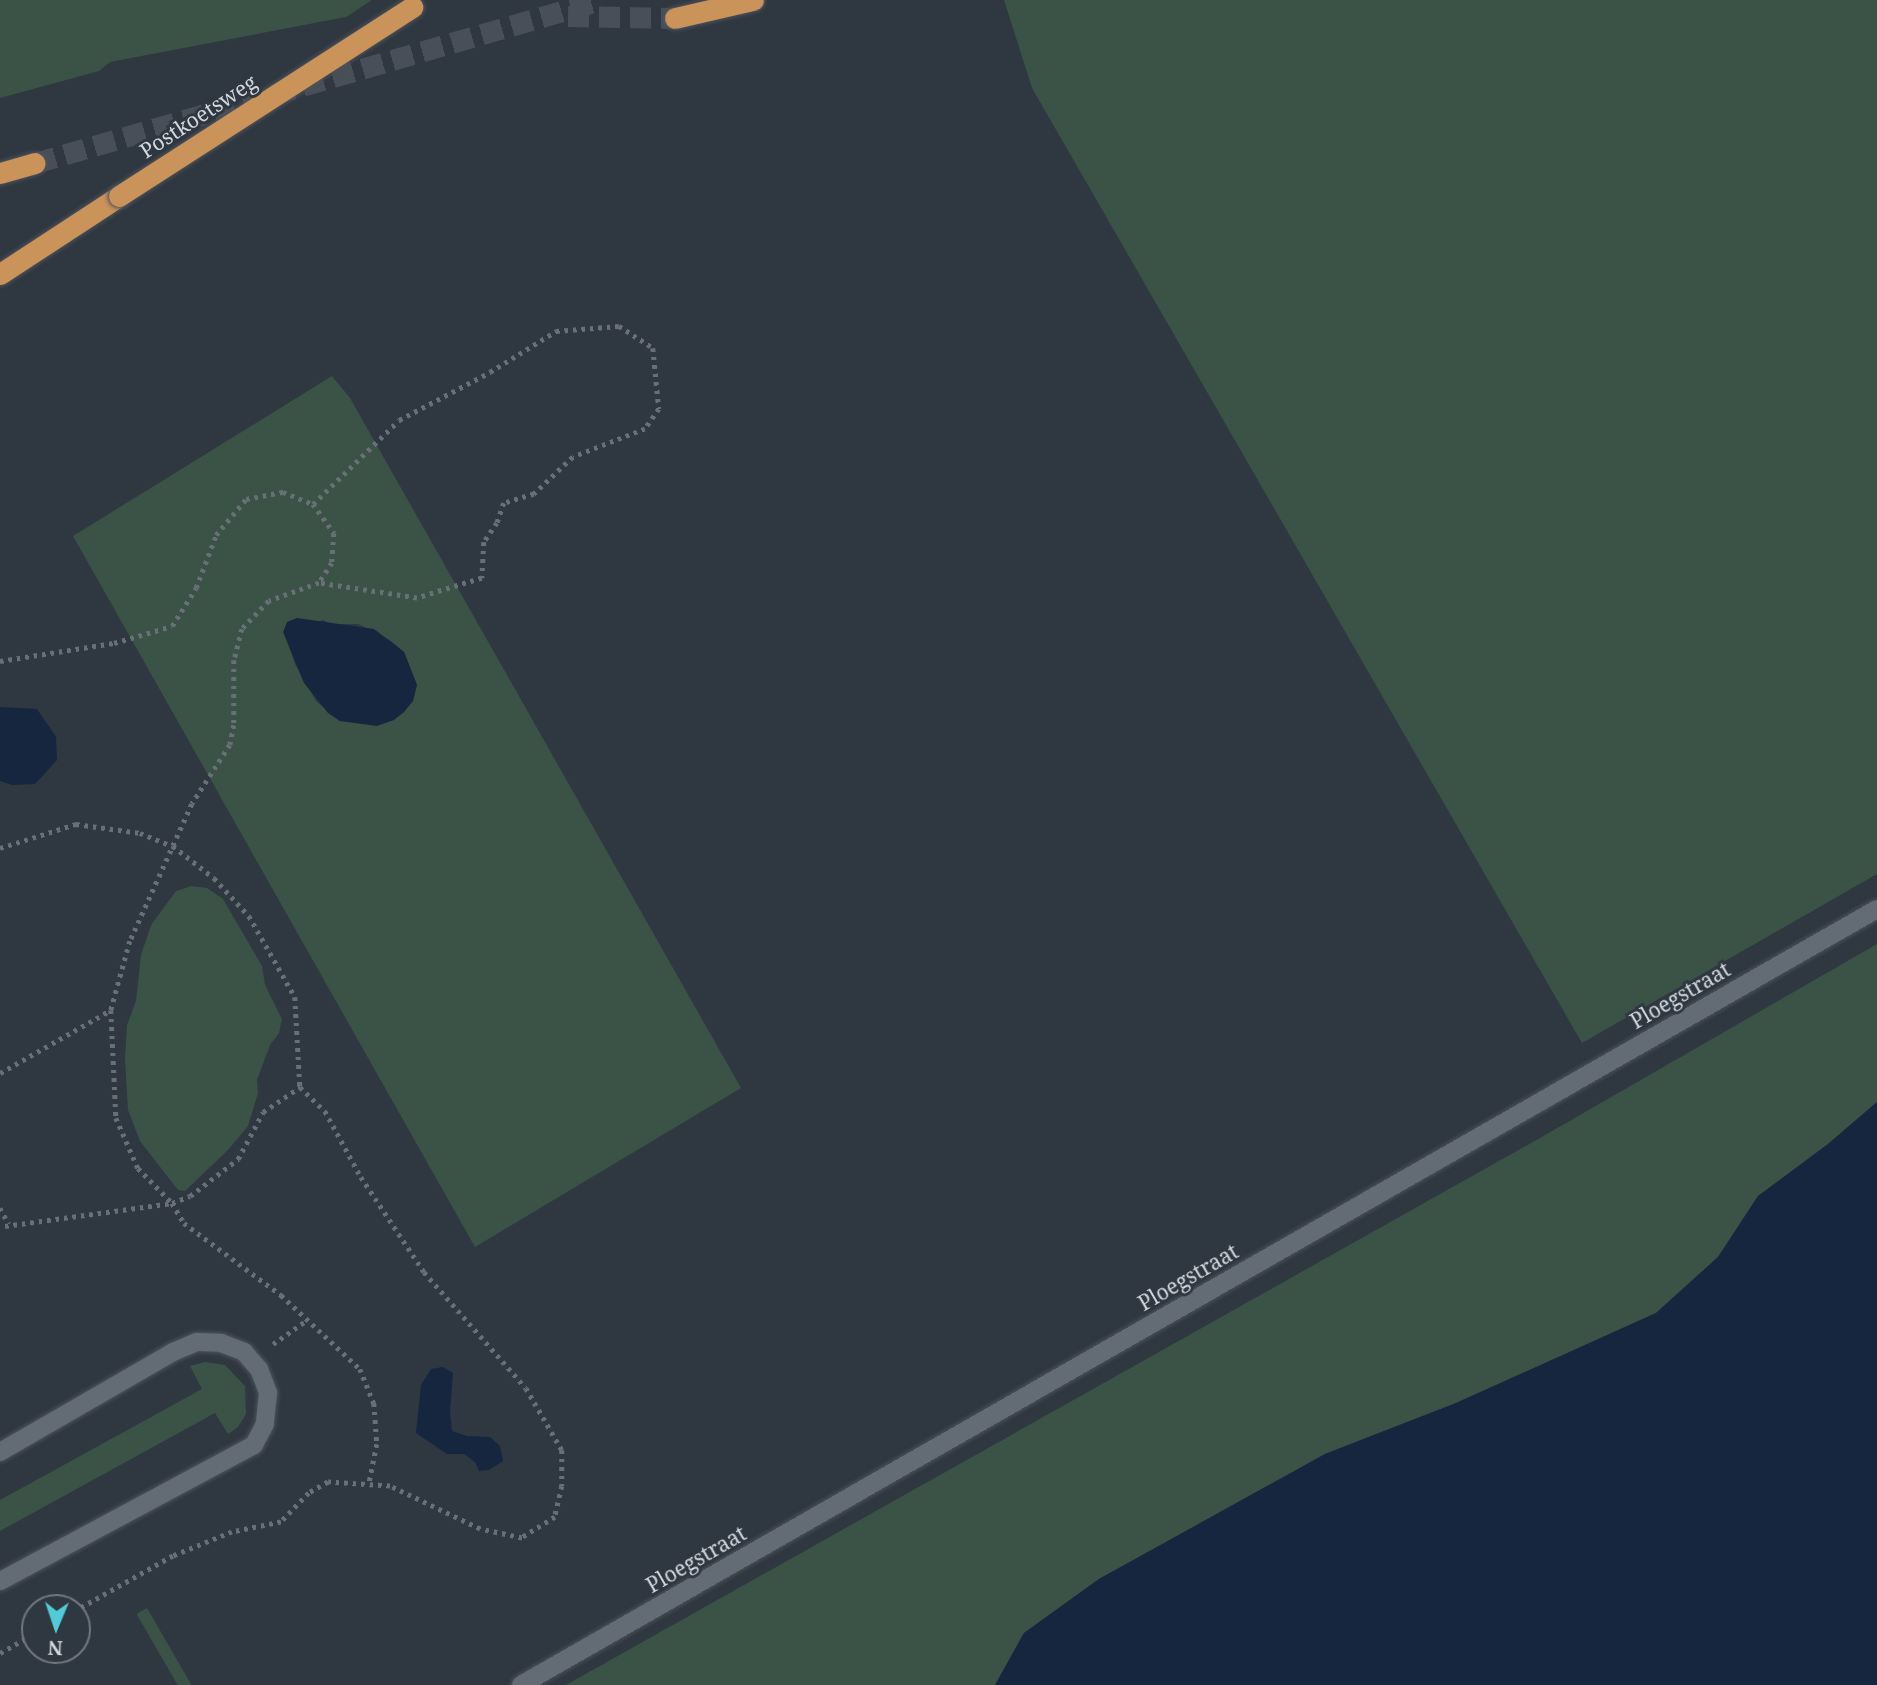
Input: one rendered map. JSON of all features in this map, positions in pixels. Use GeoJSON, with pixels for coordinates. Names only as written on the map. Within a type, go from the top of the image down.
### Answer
{"type":"FeatureCollection","features":[{"type":"Feature","properties":{"kind":"highway"},"geometry":{"type":"LineString","coordinates":[[676,18],[753,0]]}},
{"type":"Feature","properties":{"kind":"highway","name":"Postkoetsweg"},"geometry":{"type":"LineString","coordinates":[[0,274],[417,4]]}},
{"type":"Feature","properties":{"kind":"highway"},"geometry":{"type":"LineString","coordinates":[[0,173],[35,163]]}},
{"type":"Feature","properties":{"kind":"street","name":"Ploegstraat"},"geometry":{"type":"LineString","coordinates":[[521,1685],[1877,909]]}},
{"type":"Feature","properties":{"kind":"street"},"geometry":{"type":"LineString","coordinates":[[0,1452],[173,1352],[197,1342],[222,1343],[244,1352],[259,1369],[268,1393],[265,1424],[254,1445],[0,1581]]}},
{"type":"Feature","properties":{"kind":"path"},"geometry":{"type":"LineString","coordinates":[[313,504],[399,420],[490,372],[556,331],[619,326],[653,348],[659,409],[645,429],[573,457],[534,494],[504,503],[497,523],[484,542],[482,578],[418,598],[319,583],[269,601],[242,629],[233,660],[234,725],[230,745],[192,804],[130,941],[111,1010],[116,1118],[138,1168],[172,1203],[184,1223],[281,1296],[360,1369],[374,1403],[377,1444],[369,1484]]}},
{"type":"Feature","properties":{"kind":"path"},"geometry":{"type":"LineString","coordinates":[[0,661],[114,643],[172,626],[196,588],[216,535],[246,499],[283,492],[313,504],[334,533],[332,564],[319,583]]}},
{"type":"Feature","properties":{"kind":"path"},"geometry":{"type":"LineString","coordinates":[[0,848],[76,824],[140,834],[173,846],[214,878],[249,916],[295,997],[300,1087],[325,1111],[361,1177],[424,1272],[526,1388],[562,1450],[562,1486],[555,1517],[522,1538],[480,1529],[390,1486],[328,1482],[309,1493],[281,1522],[232,1532],[173,1556],[91,1602]]}},
{"type":"Feature","properties":{"kind":"path"},"geometry":{"type":"LineString","coordinates":[[0,1073],[111,1010]]}},
{"type":"Feature","properties":{"kind":"path"},"geometry":{"type":"LineString","coordinates":[[0,1208],[7,1225],[172,1203],[190,1196],[238,1159],[263,1112],[300,1087]]}},
{"type":"Feature","properties":{"kind":"path"},"geometry":{"type":"LineString","coordinates":[[251,1360],[307,1320]]}},
{"type":"Feature","properties":{"kind":"path"},"geometry":{"type":"LineString","coordinates":[[0,1653],[21,1641]]}},
{"type":"Feature","properties":{"kind":"green space"},"geometry":{"type":"Polygon","coordinates":[[[0,0],[372,0],[346,17],[110,62],[99,71],[0,98],[0,0]]]}},
{"type":"Feature","properties":{"kind":"green space"},"geometry":{"type":"Polygon","coordinates":[[[1004,0],[1877,0],[1877,874],[1582,1043],[1032,88],[1004,0]]]}},
{"type":"Feature","properties":{"kind":"green space"},"geometry":{"type":"Polygon","coordinates":[[[332,376],[350,398],[741,1088],[475,1247],[73,536],[332,376]],[[323,620],[285,634],[295,664],[316,701],[340,721],[417,685],[404,652],[390,640],[358,624],[331,624],[323,620]]]}},
{"type":"Feature","properties":{"kind":"green space"},"geometry":{"type":"Polygon","coordinates":[[[191,886],[207,888],[223,899],[262,966],[265,985],[282,1019],[279,1033],[270,1045],[257,1080],[258,1093],[248,1126],[228,1150],[185,1191],[178,1190],[140,1141],[128,1110],[125,1058],[127,1025],[136,1001],[141,955],[151,925],[176,891],[191,886]]]}},
{"type":"Feature","properties":{"kind":"green space"},"geometry":{"type":"Polygon","coordinates":[[[1877,944],[1877,1102],[1828,1144],[1758,1196],[1718,1257],[1656,1313],[1456,1403],[1325,1454],[1099,1579],[1024,1633],[995,1685],[566,1685],[1540,1138],[1877,944]]]}},
{"type":"Feature","properties":{"kind":"green space"},"geometry":{"type":"Polygon","coordinates":[[[205,1362],[225,1365],[245,1386],[246,1414],[238,1427],[228,1434],[215,1413],[0,1531],[0,1500],[202,1389],[190,1366],[205,1362]]]}},
{"type":"Feature","properties":{"kind":"green space"},"geometry":{"type":"Polygon","coordinates":[[[147,1608],[191,1685],[178,1685],[137,1614],[147,1608]]]}},
{"type":"Feature","properties":{"kind":"water"},"geometry":{"type":"Polygon","coordinates":[[[297,618],[374,629],[404,652],[417,685],[413,701],[394,720],[377,726],[340,721],[328,713],[304,683],[283,632],[287,622],[297,618]]]}},
{"type":"Feature","properties":{"kind":"water"},"geometry":{"type":"Polygon","coordinates":[[[0,707],[37,709],[56,737],[57,760],[35,784],[12,785],[0,781],[0,707]]]}},
{"type":"Feature","properties":{"kind":"water"},"geometry":{"type":"Polygon","coordinates":[[[1877,1102],[1877,1685],[995,1685],[1024,1633],[1099,1579],[1325,1454],[1456,1403],[1656,1313],[1718,1257],[1758,1196],[1828,1144],[1877,1102]]]}},
{"type":"Feature","properties":{"kind":"water"},"geometry":{"type":"Polygon","coordinates":[[[443,1367],[453,1373],[450,1412],[452,1431],[467,1436],[490,1437],[500,1446],[503,1461],[489,1470],[479,1471],[475,1462],[464,1454],[447,1454],[416,1433],[421,1385],[431,1369],[443,1367]]]}},
{"type":"Feature","properties":{"kind":"tunnel"},"geometry":{"type":"LineString","coordinates":[[35,163],[601,0]]}},
{"type":"Feature","properties":{"kind":"tunnel"},"geometry":{"type":"LineString","coordinates":[[568,16],[675,18]]}}]}
